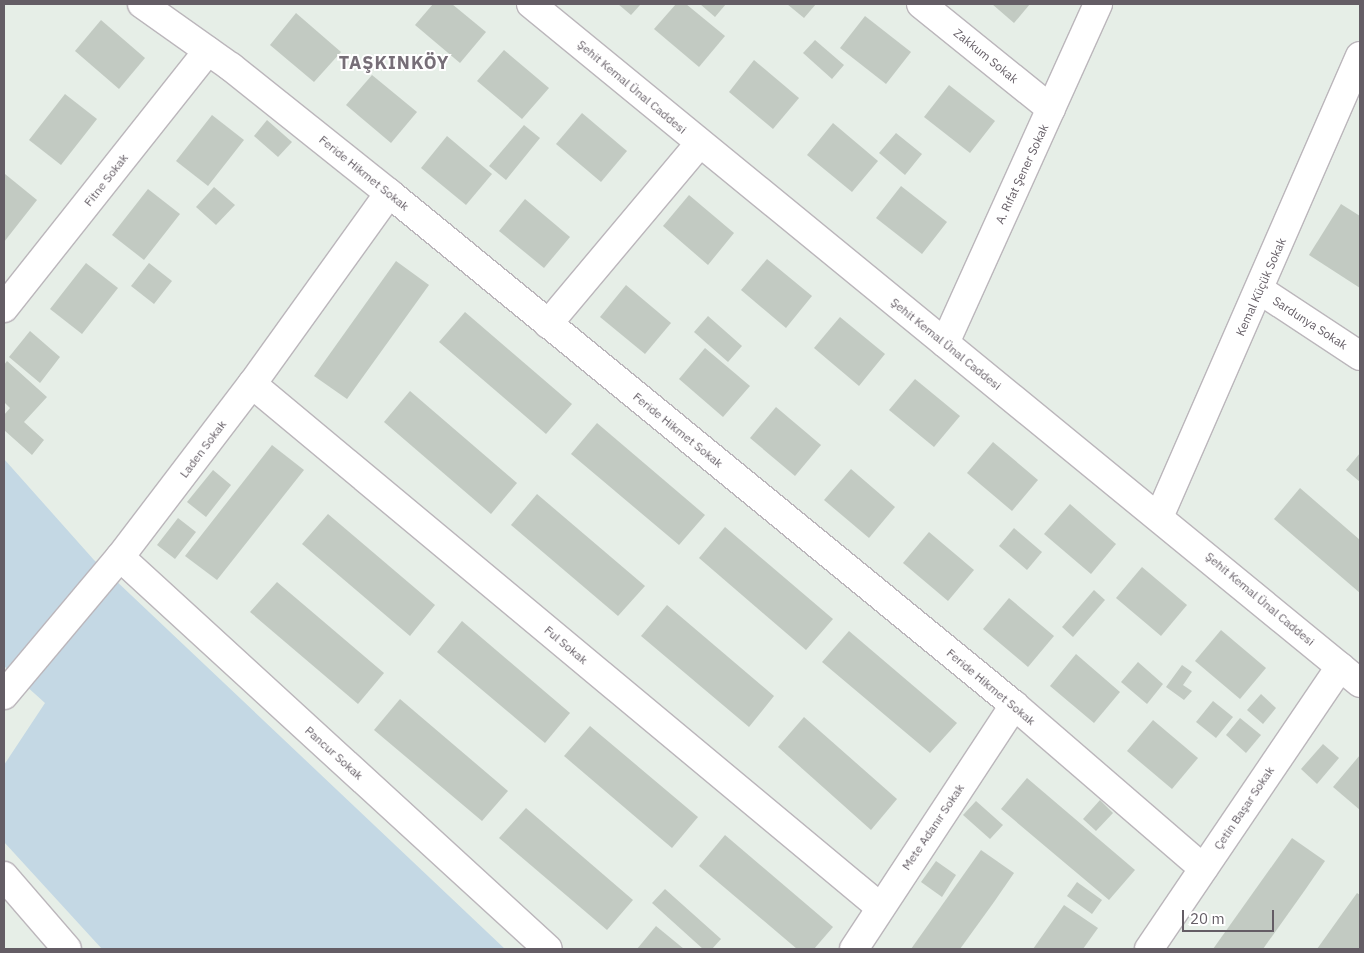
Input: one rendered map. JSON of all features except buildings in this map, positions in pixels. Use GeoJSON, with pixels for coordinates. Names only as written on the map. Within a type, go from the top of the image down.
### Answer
{"type":"FeatureCollection","features":[{"type":"Feature","properties":{"kind":"street","name":"Feride Hikmet Sokak"},"geometry":{"type":"LineString","coordinates":[[142,4],[208,51],[389,193],[1014,706],[1203,868]]}},
{"type":"Feature","properties":{"kind":"street","name":"Şehit Kemal Ünal Caddesi"},"geometry":{"type":"LineString","coordinates":[[532,4],[1350,675]]}},
{"type":"Feature","properties":{"kind":"street","name":"Zakkum Sokak"},"geometry":{"type":"LineString","coordinates":[[921,4],[1051,109]]}},
{"type":"Feature","properties":{"kind":"street","name":"A. Rıfat Şener Sokak"},"geometry":{"type":"LineString","coordinates":[[945,343],[1098,4]]}},
{"type":"Feature","properties":{"kind":"street","name":"Fitne Sokak"},"geometry":{"type":"LineString","coordinates":[[4,308],[208,51]]}},
{"type":"Feature","properties":{"kind":"street","name":"Kemal Küçük Sokak"},"geometry":{"type":"LineString","coordinates":[[1159,518],[1260,290],[1360,56]]}},
{"type":"Feature","properties":{"kind":"street"},"geometry":{"type":"LineString","coordinates":[[548,324],[700,142]]}},
{"type":"Feature","properties":{"kind":"street","name":"Laden Sokak"},"geometry":{"type":"LineString","coordinates":[[4,695],[120,557],[252,384],[389,193]]}},
{"type":"Feature","properties":{"kind":"street","name":"Sardunya Sokak"},"geometry":{"type":"LineString","coordinates":[[1260,290],[1360,356]]}},
{"type":"Feature","properties":{"kind":"street","name":"Ful Sokak"},"geometry":{"type":"LineString","coordinates":[[252,384],[880,906]]}},
{"type":"Feature","properties":{"kind":"street","name":"Pancur Sokak"},"geometry":{"type":"LineString","coordinates":[[120,557],[548,949]]}},
{"type":"Feature","properties":{"kind":"street","name":"Çetin Başar Sokak"},"geometry":{"type":"LineString","coordinates":[[1149,949],[1203,868],[1350,675]]}},
{"type":"Feature","properties":{"kind":"street","name":"Mete Adanır Sokak"},"geometry":{"type":"LineString","coordinates":[[854,949],[880,906],[1014,706]]}},
{"type":"Feature","properties":{"kind":"street"},"geometry":{"type":"LineString","coordinates":[[4,876],[67,949]]}},
{"type":"Feature","properties":{"kind":"shaded area"},"geometry":{"type":"Polygon","coordinates":[[[4,459],[94,560],[505,949],[102,949],[4,842],[4,765],[45,703],[4,666],[4,459]]]}},
{"type":"Feature","properties":{"kind":"district","name":"TAŞKINKÖY"},"geometry":{"type":"Point","coordinates":[394,63]}}]}
